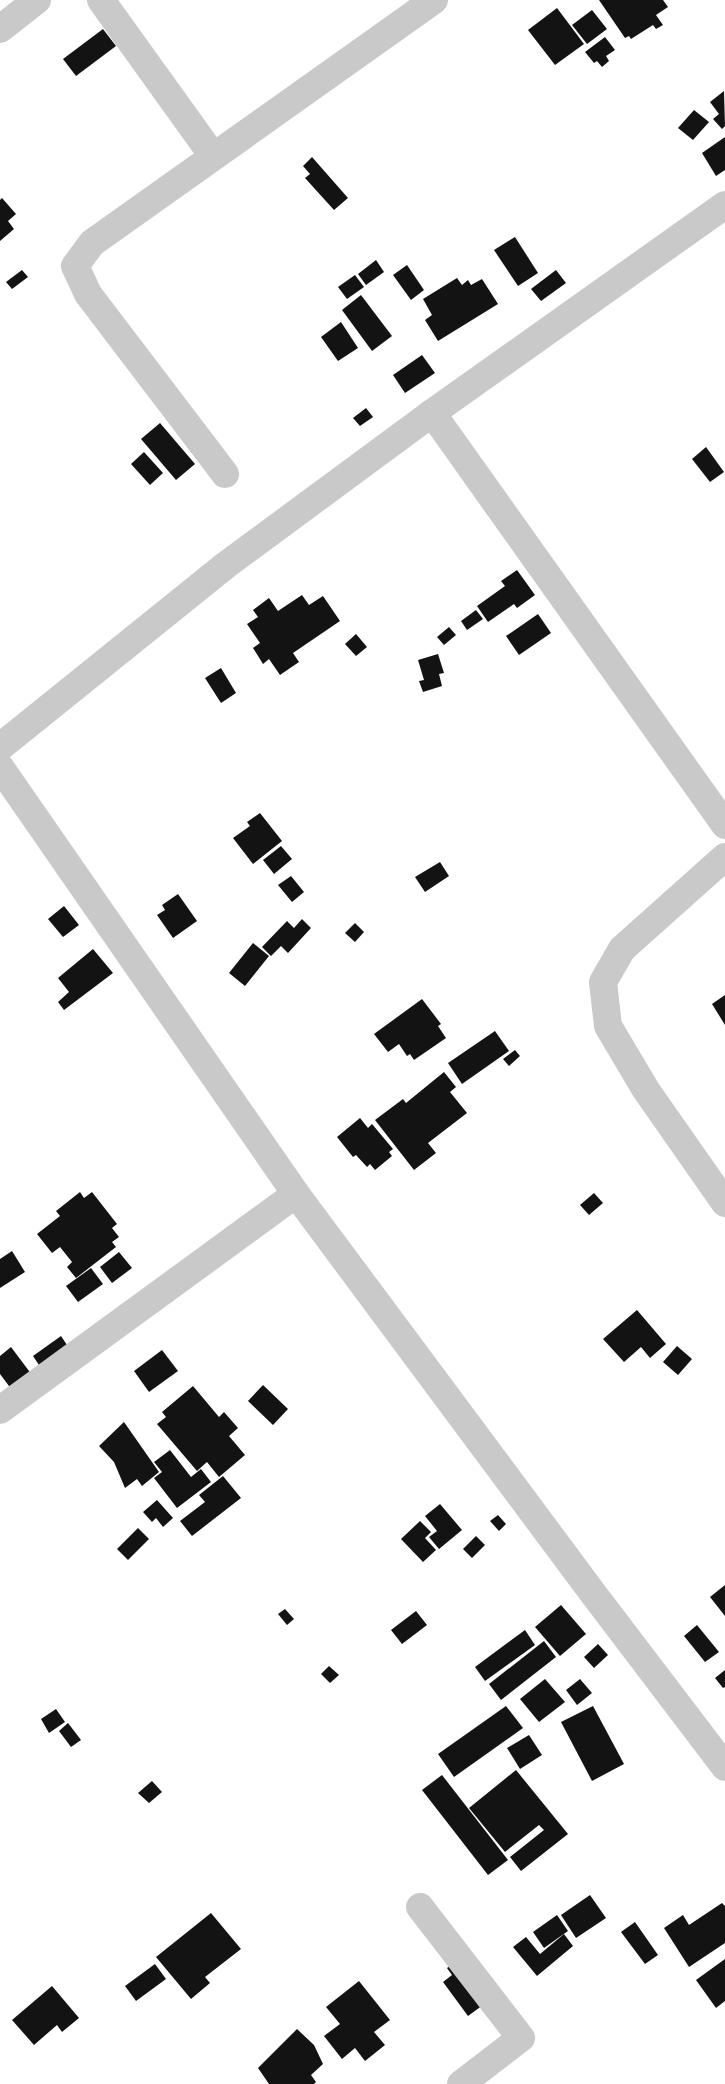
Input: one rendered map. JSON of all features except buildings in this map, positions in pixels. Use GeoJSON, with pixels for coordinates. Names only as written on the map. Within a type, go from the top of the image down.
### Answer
{"type":"FeatureCollection","features":[{"type":"Feature","properties":{"kind":"street"},"geometry":{"type":"LineString","coordinates":[[0,29],[37,0]]}},
{"type":"Feature","properties":{"kind":"street"},"geometry":{"type":"LineString","coordinates":[[100,0],[213,156]]}},
{"type":"Feature","properties":{"kind":"street"},"geometry":{"type":"LineString","coordinates":[[225,474],[88,294],[75,266],[92,243],[434,0]]}},
{"type":"Feature","properties":{"kind":"street"},"geometry":{"type":"LineString","coordinates":[[0,747],[226,565],[432,413],[725,205]]}},
{"type":"Feature","properties":{"kind":"street"},"geometry":{"type":"LineString","coordinates":[[432,413],[725,825]]}},
{"type":"Feature","properties":{"kind":"street"},"geometry":{"type":"LineString","coordinates":[[0,767],[296,1194],[592,1592],[725,1767]]}},
{"type":"Feature","properties":{"kind":"street"},"geometry":{"type":"LineString","coordinates":[[725,857],[622,949],[603,982],[608,1026],[646,1090],[725,1204]]}},
{"type":"Feature","properties":{"kind":"street"},"geometry":{"type":"LineString","coordinates":[[0,1410],[296,1194]]}},
{"type":"Feature","properties":{"kind":"street"},"geometry":{"type":"LineString","coordinates":[[420,1907],[522,2038],[461,2084]]}}]}
